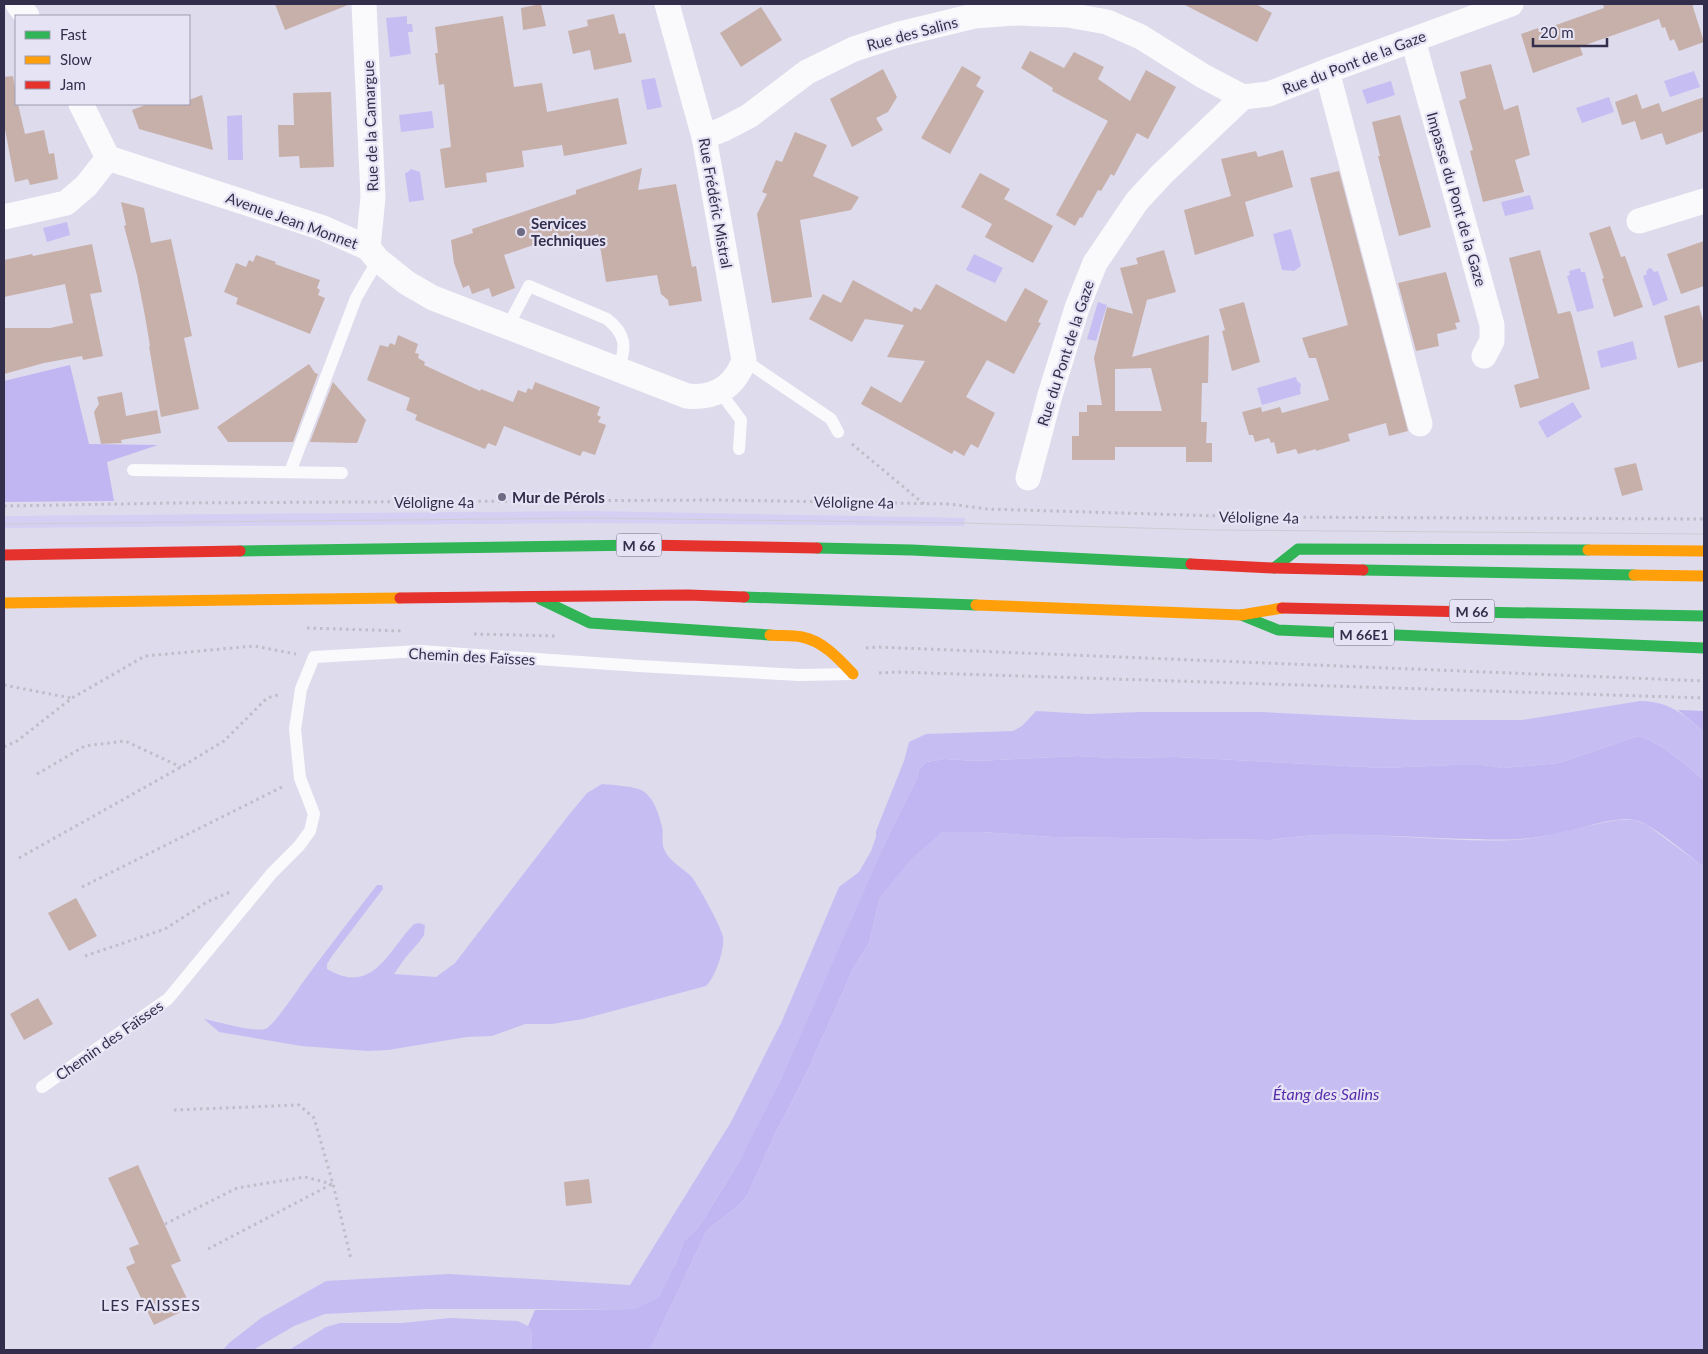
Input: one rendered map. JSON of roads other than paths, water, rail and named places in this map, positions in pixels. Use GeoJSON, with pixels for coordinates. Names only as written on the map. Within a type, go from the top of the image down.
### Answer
{"type":"FeatureCollection","features":[{"type":"Feature","properties":{"kind":"main road","name":"M 66"},"geometry":{"type":"LineString","coordinates":[[4,555],[659,545],[912,550],[1274,568],[1704,576]]}},
{"type":"Feature","properties":{"kind":"main road"},"geometry":{"type":"LineString","coordinates":[[1274,568],[1298,549],[1704,551]]}},
{"type":"Feature","properties":{"kind":"main road","name":"M 66"},"geometry":{"type":"LineString","coordinates":[[4,603],[688,595],[1241,615],[1282,608],[1704,616]]}},
{"type":"Feature","properties":{"kind":"main road","name":"M 66"},"geometry":{"type":"LineString","coordinates":[[534,596],[590,623],[802,637],[824,646],[853,674]]}},
{"type":"Feature","properties":{"kind":"main road","name":"M 66E1"},"geometry":{"type":"LineString","coordinates":[[1241,615],[1278,630],[1704,648]]}},
{"type":"Feature","properties":{"kind":"street"},"geometry":{"type":"LineString","coordinates":[[18,4],[26,15]]}},
{"type":"Feature","properties":{"kind":"street","name":"Rue de la Camargue"},"geometry":{"type":"LineString","coordinates":[[364,4],[373,197],[373,254]]}},
{"type":"Feature","properties":{"kind":"street","name":"Rue Frédéric Mistral"},"geometry":{"type":"LineString","coordinates":[[667,4],[704,137],[744,360]]}},
{"type":"Feature","properties":{"kind":"street","name":"Rue du Pont de la Gaze"},"geometry":{"type":"LineString","coordinates":[[1028,478],[1050,395],[1077,308],[1096,263],[1137,201],[1162,174],[1243,97],[1269,94],[1413,40],[1459,12],[1511,4]]}},
{"type":"Feature","properties":{"kind":"street","name":"Rue des Salins"},"geometry":{"type":"LineString","coordinates":[[704,137],[749,116],[807,72],[854,49],[900,34],[974,16],[1014,12],[1068,15],[1107,22],[1141,37],[1203,76],[1243,97]]}},
{"type":"Feature","properties":{"kind":"street","name":"Impasse du Pont de la Gaze"},"geometry":{"type":"LineString","coordinates":[[1413,40],[1492,325],[1492,341],[1484,356]]}},
{"type":"Feature","properties":{"kind":"street"},"geometry":{"type":"LineString","coordinates":[[1327,71],[1420,424]]}},
{"type":"Feature","properties":{"kind":"street"},"geometry":{"type":"LineString","coordinates":[[4,217],[66,203],[86,186],[108,158],[82,105]]}},
{"type":"Feature","properties":{"kind":"street","name":"Avenue Jean Monnet"},"geometry":{"type":"LineString","coordinates":[[108,158],[323,228],[373,254],[407,283],[433,298],[687,396],[700,397],[718,393]]}},
{"type":"Feature","properties":{"kind":"street"},"geometry":{"type":"LineString","coordinates":[[1640,221],[1704,201]]}},
{"type":"Feature","properties":{"kind":"street"},"geometry":{"type":"LineString","coordinates":[[718,393],[730,383],[741,368],[744,360]]}},
{"type":"Feature","properties":{"kind":"lane"},"geometry":{"type":"LineString","coordinates":[[290,472],[373,254]]}},
{"type":"Feature","properties":{"kind":"lane"},"geometry":{"type":"LineString","coordinates":[[508,326],[529,286],[607,319],[618,327],[624,342],[622,358],[618,369]]}},
{"type":"Feature","properties":{"kind":"lane"},"geometry":{"type":"LineString","coordinates":[[744,360],[830,419],[838,432]]}},
{"type":"Feature","properties":{"kind":"lane"},"geometry":{"type":"LineString","coordinates":[[718,393],[741,420],[739,450]]}},
{"type":"Feature","properties":{"kind":"lane"},"geometry":{"type":"LineString","coordinates":[[133,470],[342,473]]}},
{"type":"Feature","properties":{"kind":"lane","name":"Chemin des Faïsses"},"geometry":{"type":"LineString","coordinates":[[42,1087],[168,999],[272,873],[299,846],[310,831],[314,814],[300,778],[295,729],[301,689],[314,657],[420,651],[789,674],[853,674]]}},
{"type":"Feature","properties":{"kind":"water"},"geometry":{"type":"Polygon","coordinates":[[[407,16],[407,24],[412,24],[413,32],[408,32],[411,54],[390,57],[386,18],[407,16]]]}},
{"type":"Feature","properties":{"kind":"water"},"geometry":{"type":"Polygon","coordinates":[[[1694,71],[1700,87],[1670,97],[1664,81],[1694,71]]]}},
{"type":"Feature","properties":{"kind":"water"},"geometry":{"type":"Polygon","coordinates":[[[655,78],[662,107],[647,110],[641,80],[655,78]]]}},
{"type":"Feature","properties":{"kind":"water"},"geometry":{"type":"Polygon","coordinates":[[[1391,81],[1395,95],[1367,104],[1362,90],[1391,81]]]}},
{"type":"Feature","properties":{"kind":"water"},"geometry":{"type":"Polygon","coordinates":[[[1609,97],[1614,112],[1582,123],[1576,108],[1609,97]]]}},
{"type":"Feature","properties":{"kind":"water"},"geometry":{"type":"Polygon","coordinates":[[[432,111],[434,128],[401,132],[399,115],[432,111]]]}},
{"type":"Feature","properties":{"kind":"water"},"geometry":{"type":"Polygon","coordinates":[[[242,115],[243,160],[228,160],[227,116],[242,115]]]}},
{"type":"Feature","properties":{"kind":"water"},"geometry":{"type":"Polygon","coordinates":[[[411,169],[420,172],[424,200],[409,202],[405,173],[411,169]]]}},
{"type":"Feature","properties":{"kind":"water"},"geometry":{"type":"Polygon","coordinates":[[[1530,195],[1534,209],[1505,216],[1501,202],[1530,195]]]}},
{"type":"Feature","properties":{"kind":"water"},"geometry":{"type":"Polygon","coordinates":[[[67,222],[70,235],[47,242],[43,228],[67,222]]]}},
{"type":"Feature","properties":{"kind":"water"},"geometry":{"type":"Polygon","coordinates":[[[1291,229],[1301,266],[1294,271],[1282,270],[1273,234],[1291,229]]]}},
{"type":"Feature","properties":{"kind":"water"},"geometry":{"type":"Polygon","coordinates":[[[974,254],[1003,268],[995,283],[966,270],[974,254]]]}},
{"type":"Feature","properties":{"kind":"water"},"geometry":{"type":"Polygon","coordinates":[[[1580,268],[1581,272],[1585,272],[1594,308],[1577,312],[1567,276],[1570,275],[1569,271],[1580,268]]]}},
{"type":"Feature","properties":{"kind":"water"},"geometry":{"type":"Polygon","coordinates":[[[1649,268],[1654,272],[1658,271],[1668,300],[1653,306],[1643,276],[1647,274],[1646,272],[1649,268]]]}},
{"type":"Feature","properties":{"kind":"water"},"geometry":{"type":"Polygon","coordinates":[[[1098,302],[1107,305],[1096,341],[1087,339],[1098,302]]]}},
{"type":"Feature","properties":{"kind":"water"},"geometry":{"type":"Polygon","coordinates":[[[1633,341],[1637,359],[1601,368],[1597,351],[1633,341]]]}},
{"type":"Feature","properties":{"kind":"water"},"geometry":{"type":"Polygon","coordinates":[[[1296,377],[1297,381],[1301,384],[1301,394],[1262,405],[1257,388],[1296,377]]]}},
{"type":"Feature","properties":{"kind":"water"},"geometry":{"type":"Polygon","coordinates":[[[1573,402],[1582,417],[1547,438],[1538,422],[1573,402]]]}},
{"type":"Feature","properties":{"kind":"water"},"geometry":{"type":"Polygon","coordinates":[[[1640,701],[1668,706],[1682,714],[1704,732],[1704,780],[1664,748],[1638,736],[1559,763],[1503,768],[1483,765],[1453,765],[1383,768],[1176,757],[1113,758],[1077,756],[975,761],[945,759],[926,762],[919,769],[917,778],[891,830],[781,1080],[739,1162],[698,1228],[684,1241],[675,1265],[659,1297],[636,1309],[426,1309],[325,1314],[294,1326],[253,1350],[223,1350],[261,1318],[326,1281],[449,1274],[630,1285],[731,1122],[782,1021],[839,887],[859,872],[871,851],[876,831],[904,761],[909,742],[926,734],[1013,731],[1022,726],[1036,711],[1088,714],[1262,712],[1415,720],[1522,720],[1640,701]]]}},
{"type":"Feature","properties":{"kind":"water"},"geometry":{"type":"Polygon","coordinates":[[[602,784],[639,789],[647,794],[656,807],[663,830],[663,846],[666,853],[672,861],[691,876],[714,916],[722,932],[723,942],[716,970],[706,986],[583,1019],[552,1024],[525,1024],[492,1036],[467,1037],[388,1050],[368,1051],[301,1046],[219,1032],[204,1019],[255,1029],[267,1028],[271,1025],[377,885],[382,885],[383,889],[332,956],[327,964],[327,969],[343,976],[356,977],[368,974],[387,958],[414,924],[419,923],[425,925],[424,935],[394,974],[436,977],[455,963],[587,793],[602,784]]]}},
{"type":"Feature","properties":{"kind":"water","name":"Étang des Salins"},"geometry":{"type":"Polygon","coordinates":[[[1618,820],[1635,820],[1647,825],[1704,867],[1704,1350],[650,1350],[707,1230],[737,1207],[747,1196],[775,1134],[807,1072],[853,969],[869,943],[880,897],[910,860],[942,832],[982,832],[1053,837],[1272,840],[1302,836],[1362,835],[1484,841],[1527,839],[1618,820]]]}},
{"type":"Feature","properties":{"kind":"water"},"geometry":{"type":"Polygon","coordinates":[[[450,1318],[518,1321],[528,1326],[532,1332],[531,1350],[289,1350],[326,1327],[340,1323],[402,1323],[450,1318]]]}},
{"type":"Feature","properties":{"kind":"tram line"},"geometry":{"type":"LineString","coordinates":[[4,524],[591,518],[963,523],[1213,530],[1704,534]]}},
{"type":"Feature","properties":{"kind":"place","name":"Services Techniques"},"geometry":{"type":"Point","coordinates":[521,232]}},
{"type":"Feature","properties":{"kind":"place","name":"Mur de Pérols"},"geometry":{"type":"Point","coordinates":[502,497]}},
{"type":"Feature","properties":{"kind":"district","name":"LES FAISSES"},"geometry":{"type":"Point","coordinates":[151,1304]}}]}
